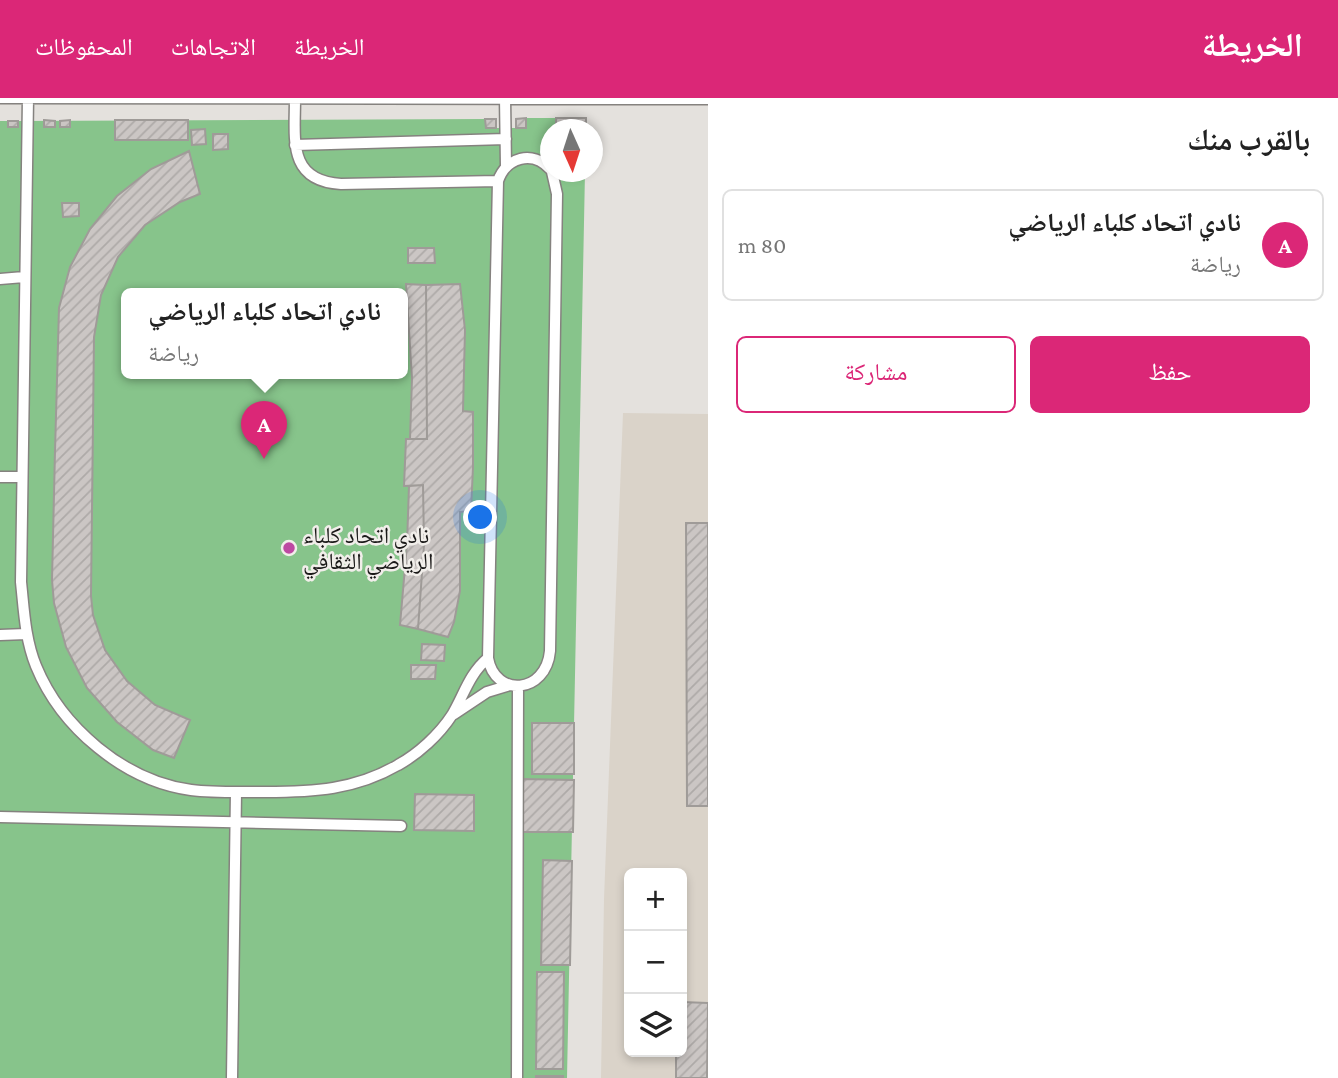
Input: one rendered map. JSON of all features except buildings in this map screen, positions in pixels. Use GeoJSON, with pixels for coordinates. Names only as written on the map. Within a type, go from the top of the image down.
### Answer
{"type":"FeatureCollection","features":[{"type":"Feature","properties":{"kind":"lane"},"geometry":{"type":"LineString","coordinates":[[28,98],[21,582],[26,634],[36,665],[50,693],[85,735],[123,765],[167,785],[190,790],[317,791],[364,781],[400,764],[422,749],[451,717],[487,692],[533,682],[544,673],[550,651],[557,194],[554,182]]}},
{"type":"Feature","properties":{"kind":"lane"},"geometry":{"type":"LineString","coordinates":[[295,98],[296,155],[306,172],[322,182],[341,184],[498,181]]}},
{"type":"Feature","properties":{"kind":"lane"},"geometry":{"type":"LineString","coordinates":[[505,98],[506,166],[498,181],[488,658],[498,677],[514,685]]}},
{"type":"Feature","properties":{"kind":"lane"},"geometry":{"type":"LineString","coordinates":[[0,99],[708,99]]}},
{"type":"Feature","properties":{"kind":"lane"},"geometry":{"type":"LineString","coordinates":[[295,145],[506,139]]}},
{"type":"Feature","properties":{"kind":"lane"},"geometry":{"type":"LineString","coordinates":[[506,166],[521,158],[530,157],[540,161]]}},
{"type":"Feature","properties":{"kind":"lane"},"geometry":{"type":"LineString","coordinates":[[0,279],[24,277]]}},
{"type":"Feature","properties":{"kind":"lane"},"geometry":{"type":"LineString","coordinates":[[0,477],[22,477]]}},
{"type":"Feature","properties":{"kind":"lane"},"geometry":{"type":"LineString","coordinates":[[0,635],[26,634]]}},
{"type":"Feature","properties":{"kind":"lane"},"geometry":{"type":"LineString","coordinates":[[451,717],[471,676],[488,658]]}},
{"type":"Feature","properties":{"kind":"lane"},"geometry":{"type":"LineString","coordinates":[[514,685],[517,1078]]}},
{"type":"Feature","properties":{"kind":"lane"},"geometry":{"type":"LineString","coordinates":[[232,1078],[236,792]]}},
{"type":"Feature","properties":{"kind":"lane"},"geometry":{"type":"LineString","coordinates":[[0,817],[401,826]]}},
{"type":"Feature","properties":{"kind":"shaded area"},"geometry":{"type":"Polygon","coordinates":[[[623,413],[708,414],[708,1078],[601,1078],[604,899],[623,413]]]}},
{"type":"Feature","properties":{"kind":"green space","name":"نادي اتحاد كلباء الرياضي الثقافي"},"geometry":{"type":"Polygon","coordinates":[[[526,118],[586,118],[540,119],[540,182],[585,182],[567,1078],[0,1078],[0,121],[8,121],[8,126],[18,127],[18,121],[485,119],[486,128],[526,128],[526,118]]]}},
{"type":"Feature","properties":{"kind":"place","name":"نادي اتحاد كلباء الرياضي"},"geometry":{"type":"Point","coordinates":[264,459]}},
{"type":"Feature","properties":{"kind":"place","name":"نادي اتحاد كلباء الرياضي الثقافي"},"geometry":{"type":"Point","coordinates":[289,548]}}]}
